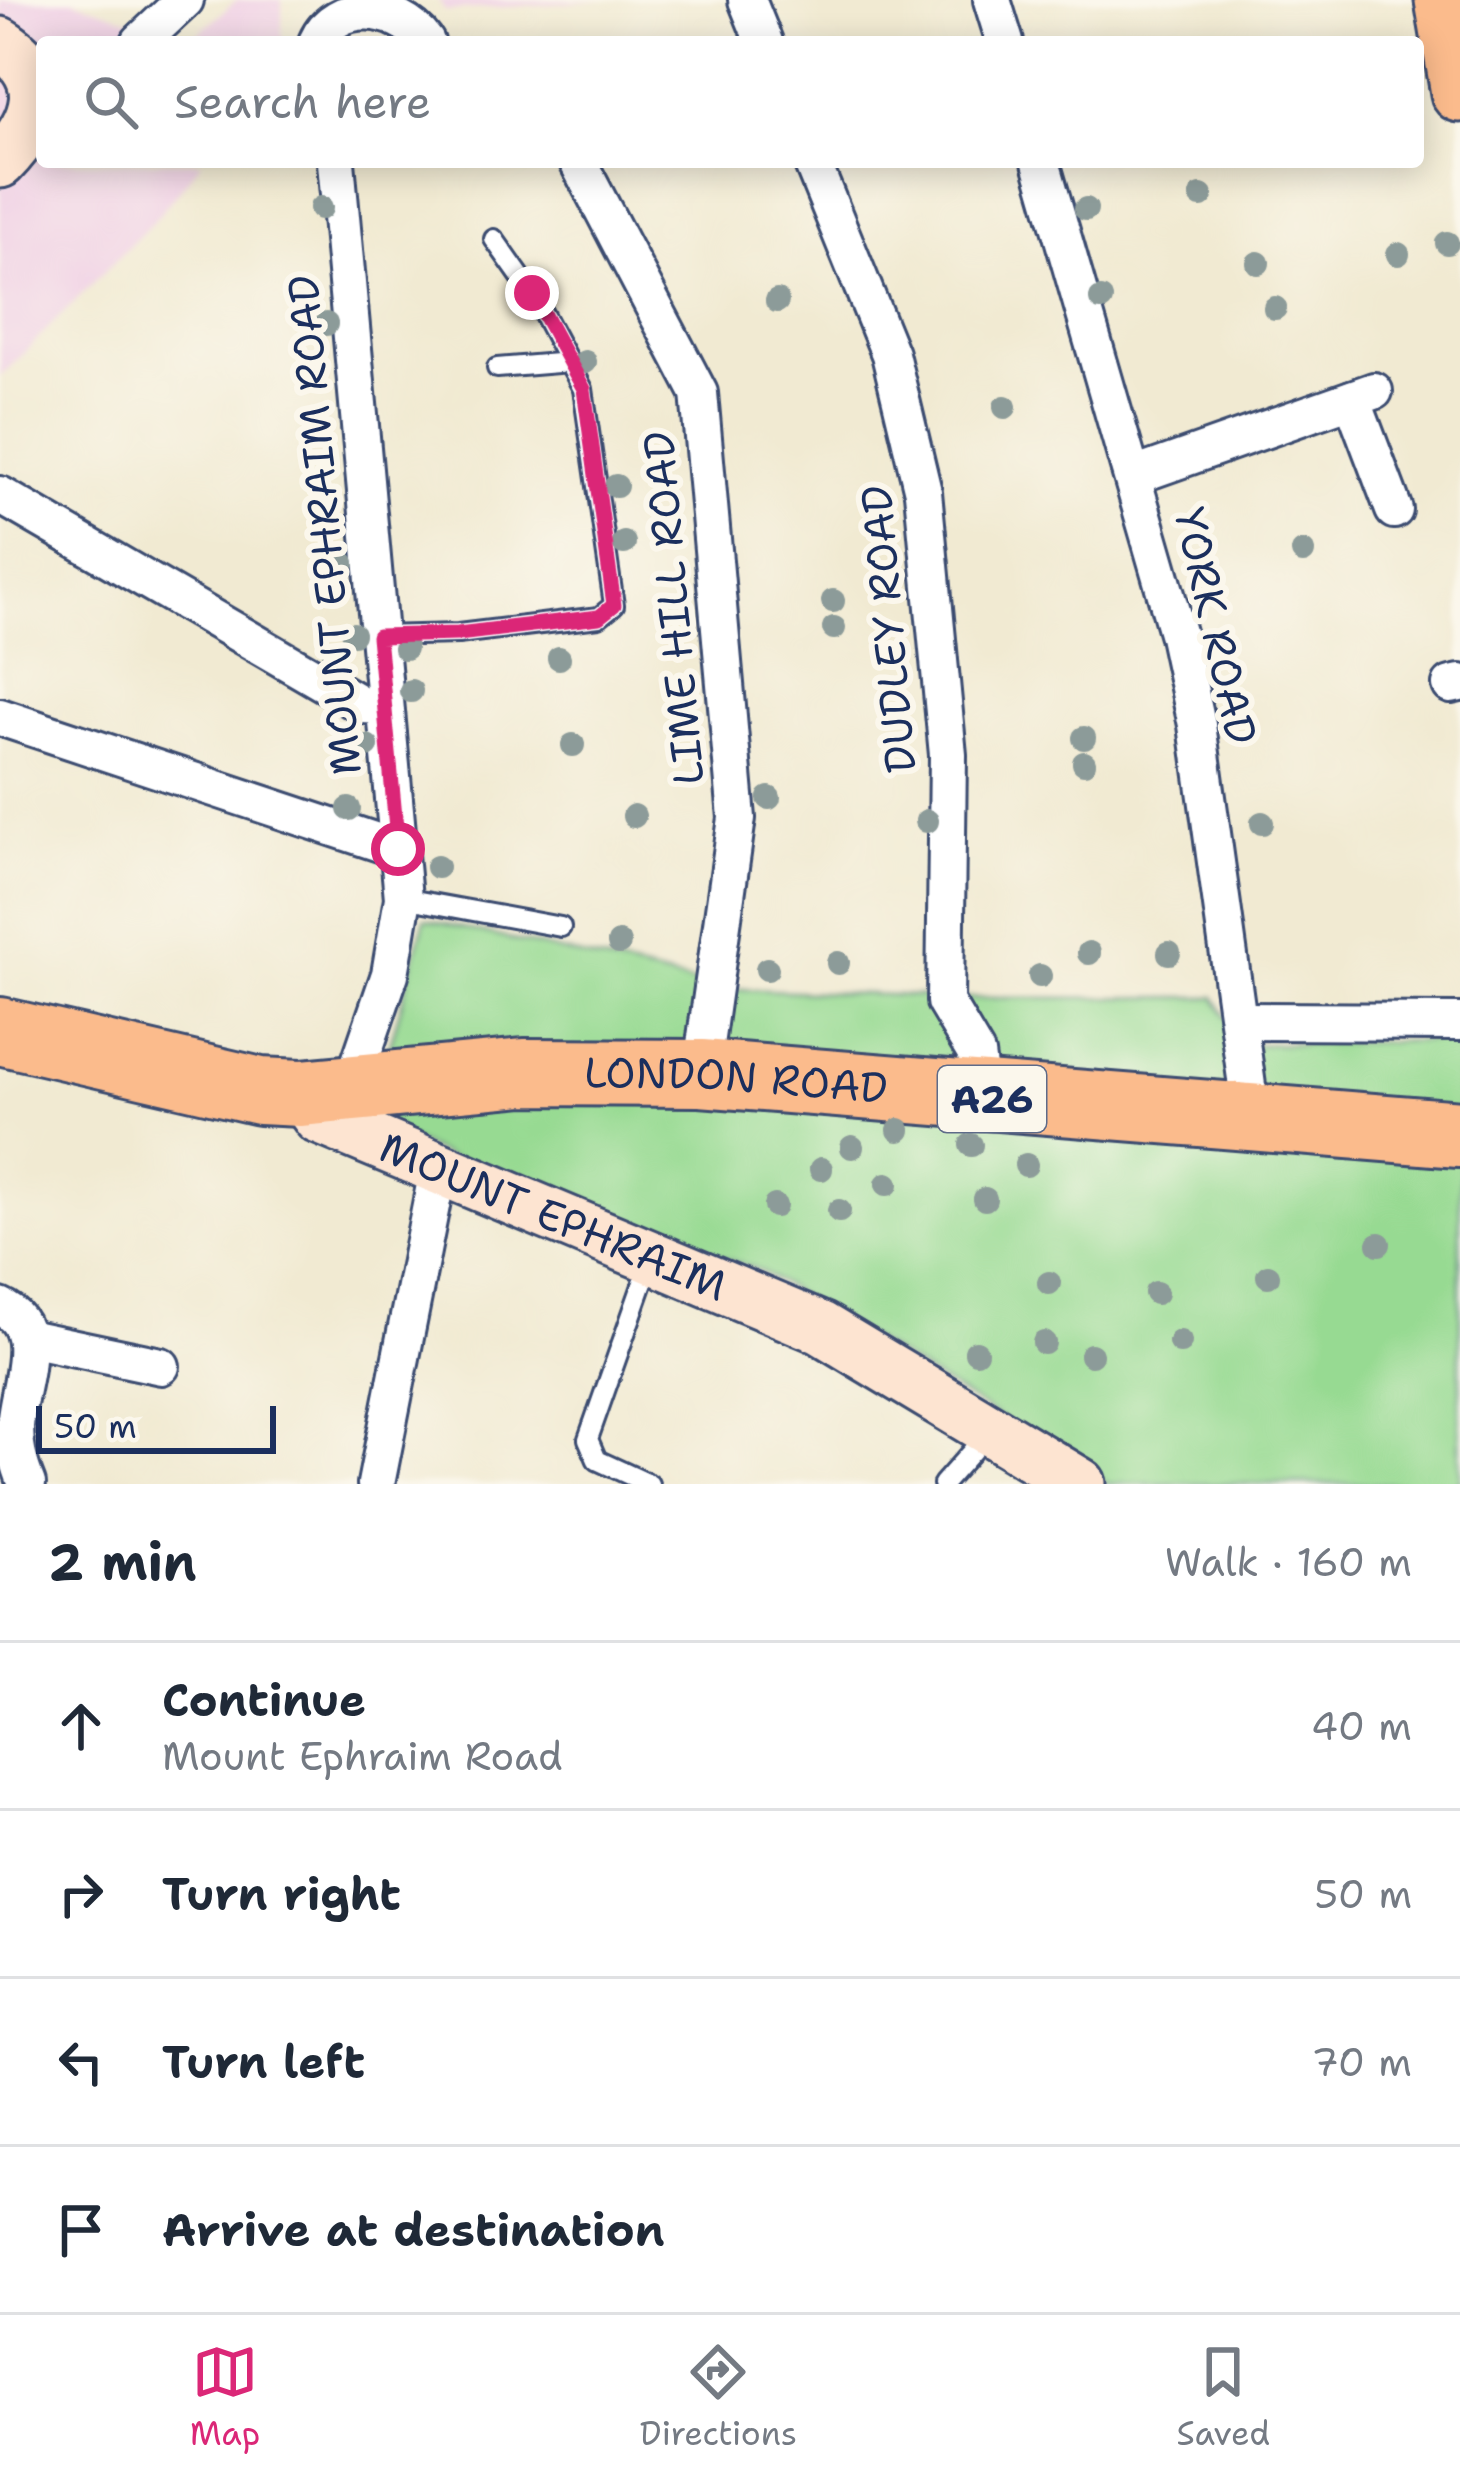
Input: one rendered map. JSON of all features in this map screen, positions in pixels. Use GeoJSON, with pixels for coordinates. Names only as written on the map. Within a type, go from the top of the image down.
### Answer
{"type":"FeatureCollection","features":[{"type":"Feature","properties":{"kind":"highway","name":"A26"},"geometry":{"type":"LineString","coordinates":[[0,1031],[260,1091],[326,1090]]}},
{"type":"Feature","properties":{"kind":"highway","name":"LONDON ROAD"},"geometry":{"type":"LineString","coordinates":[[326,1090],[524,1072],[701,1073],[1252,1122],[1460,1134]]}},
{"type":"Feature","properties":{"kind":"main road"},"geometry":{"type":"LineString","coordinates":[[1444,0],[1460,93]]}},
{"type":"Feature","properties":{"kind":"street"},"geometry":{"type":"LineString","coordinates":[[146,36],[184,0]]}},
{"type":"Feature","properties":{"kind":"street"},"geometry":{"type":"LineString","coordinates":[[747,0],[762,36]]}},
{"type":"Feature","properties":{"kind":"street"},"geometry":{"type":"LineString","coordinates":[[992,0],[1003,36]]}},
{"type":"Feature","properties":{"kind":"street"},"geometry":{"type":"LineString","coordinates":[[320,36],[331,14],[351,2],[379,3],[406,16],[422,36]]}},
{"type":"Feature","properties":{"kind":"street"},"geometry":{"type":"LineString","coordinates":[[22,57],[36,90]]}},
{"type":"Feature","properties":{"kind":"street"},"geometry":{"type":"LineString","coordinates":[[20,146],[36,99]]}},
{"type":"Feature","properties":{"kind":"street","name":"MOUNT EPHRAIM ROAD"},"geometry":{"type":"LineString","coordinates":[[326,1090],[390,974],[403,898],[337,168]]}},
{"type":"Feature","properties":{"kind":"street","name":"LIME HILL ROAD"},"geometry":{"type":"LineString","coordinates":[[581,168],[699,392],[737,818],[701,1073]]}},
{"type":"Feature","properties":{"kind":"street","name":"DUDLEY ROAD"},"geometry":{"type":"LineString","coordinates":[[814,168],[890,354],[923,492],[947,755],[945,1002],[976,1054],[982,1098]]}},
{"type":"Feature","properties":{"kind":"street","name":"YORK ROAD"},"geometry":{"type":"LineString","coordinates":[[1043,168],[1134,476],[1197,724],[1252,1122]]}},
{"type":"Feature","properties":{"kind":"street"},"geometry":{"type":"LineString","coordinates":[[1134,476],[1363,395],[1394,510]]}},
{"type":"Feature","properties":{"kind":"street"},"geometry":{"type":"LineString","coordinates":[[0,494],[362,705],[385,706]]}},
{"type":"Feature","properties":{"kind":"street"},"geometry":{"type":"LineString","coordinates":[[0,718],[398,849]]}},
{"type":"Feature","properties":{"kind":"street"},"geometry":{"type":"LineString","coordinates":[[1241,1021],[1460,1022]]}},
{"type":"Feature","properties":{"kind":"street","name":"MOUNT EPHRAIM"},"geometry":{"type":"LineString","coordinates":[[326,1090],[319,1118],[821,1328],[1070,1482]]}},
{"type":"Feature","properties":{"kind":"street"},"geometry":{"type":"LineString","coordinates":[[376,1484],[438,1170]]}},
{"type":"Feature","properties":{"kind":"street"},"geometry":{"type":"LineString","coordinates":[[0,1307],[15,1313],[28,1338],[15,1423],[16,1457],[27,1484]]}},
{"type":"Feature","properties":{"kind":"street"},"geometry":{"type":"LineString","coordinates":[[28,1338],[161,1366]]}},
{"type":"Feature","properties":{"kind":"lane"},"geometry":{"type":"LineString","coordinates":[[378,636],[458,634],[599,617],[614,605],[584,389],[494,239]]}},
{"type":"Feature","properties":{"kind":"lane"},"geometry":{"type":"LineString","coordinates":[[497,368],[570,362]]}},
{"type":"Feature","properties":{"kind":"lane"},"geometry":{"type":"LineString","coordinates":[[403,898],[561,927]]}},
{"type":"Feature","properties":{"kind":"lane"},"geometry":{"type":"LineString","coordinates":[[649,1484],[597,1460],[587,1439],[652,1257]]}},
{"type":"Feature","properties":{"kind":"lane"},"geometry":{"type":"LineString","coordinates":[[943,1484],[992,1430]]}},
{"type":"Feature","properties":{"kind":"shaded area"},"geometry":{"type":"Polygon","coordinates":[[[0,0],[73,0],[176,36],[36,36],[36,168],[197,168],[151,224],[0,377],[0,0]]]}},
{"type":"Feature","properties":{"kind":"shaded area"},"geometry":{"type":"Polygon","coordinates":[[[237,0],[282,0],[282,36],[196,36],[237,0]]]}},
{"type":"Feature","properties":{"kind":"shaded area"},"geometry":{"type":"Polygon","coordinates":[[[438,0],[604,0],[445,11],[438,0]]]}},
{"type":"Feature","properties":{"kind":"green space"},"geometry":{"type":"Polygon","coordinates":[[[425,919],[715,988],[966,998],[1214,997],[1243,1045],[1460,1040],[1460,1484],[1108,1484],[759,1270],[496,1178],[369,1121],[425,919]]]}},
{"type":"Feature","properties":{"kind":"route"},"geometry":{"type":"LineString","coordinates":[[398,849],[378,636],[458,634],[599,617],[614,605],[584,389],[532,293]]}}]}
